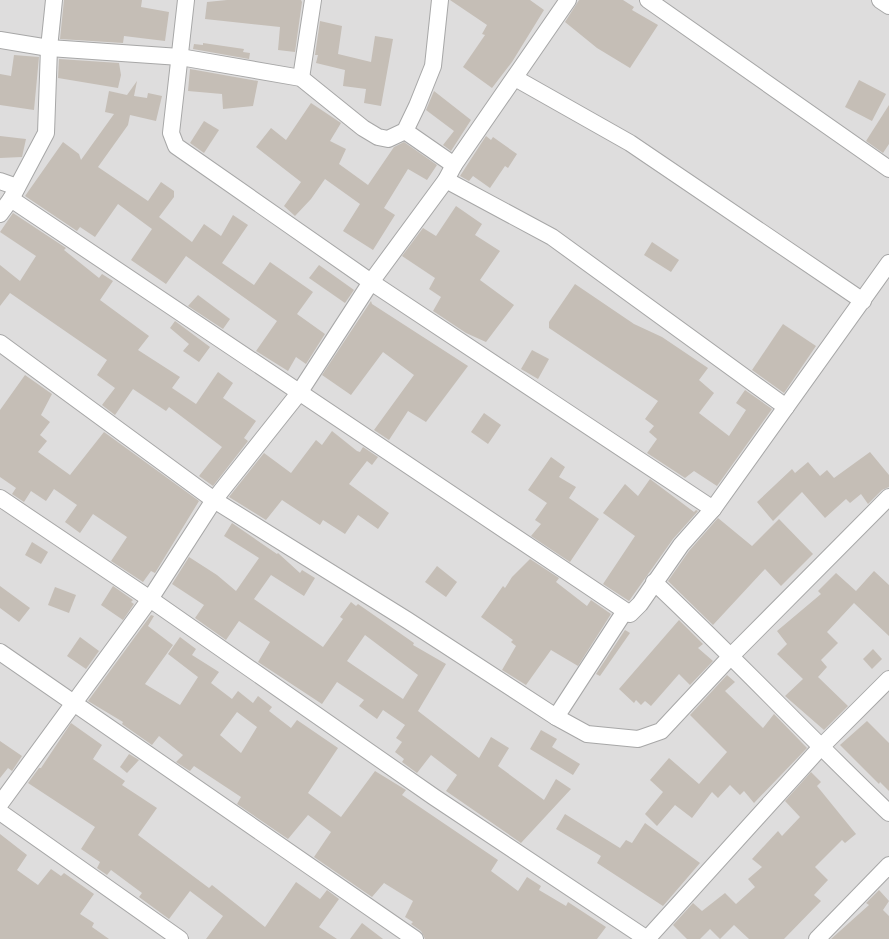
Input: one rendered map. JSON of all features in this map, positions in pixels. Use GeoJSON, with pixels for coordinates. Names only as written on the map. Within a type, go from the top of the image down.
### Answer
{"type":"FeatureCollection","features":[{"type":"Feature","properties":{"kind":"street"},"geometry":{"type":"LineString","coordinates":[[0,214],[14,193],[46,133],[49,48],[54,0]]}},
{"type":"Feature","properties":{"kind":"street"},"geometry":{"type":"LineString","coordinates":[[186,0],[171,133],[176,146],[371,282],[713,509]]}},
{"type":"Feature","properties":{"kind":"street"},"geometry":{"type":"LineString","coordinates":[[301,78],[313,0]]}},
{"type":"Feature","properties":{"kind":"street"},"geometry":{"type":"LineString","coordinates":[[0,40],[49,48],[180,57],[301,78],[363,128],[378,137],[388,139],[405,131],[433,66],[440,0]]}},
{"type":"Feature","properties":{"kind":"street"},"geometry":{"type":"LineString","coordinates":[[0,804],[72,703],[150,599],[214,500],[299,392],[371,282],[446,180],[454,165],[568,0]]}},
{"type":"Feature","properties":{"kind":"street"},"geometry":{"type":"LineString","coordinates":[[648,0],[889,169]]}},
{"type":"Feature","properties":{"kind":"street"},"geometry":{"type":"LineString","coordinates":[[880,0],[889,6]]}},
{"type":"Feature","properties":{"kind":"street"},"geometry":{"type":"LineString","coordinates":[[515,78],[630,143],[863,301]]}},
{"type":"Feature","properties":{"kind":"street"},"geometry":{"type":"LineString","coordinates":[[405,131],[454,165]]}},
{"type":"Feature","properties":{"kind":"street"},"geometry":{"type":"LineString","coordinates":[[446,180],[552,237],[786,408]]}},
{"type":"Feature","properties":{"kind":"street"},"geometry":{"type":"LineString","coordinates":[[0,181],[14,193],[299,392],[630,614],[640,604],[681,545],[713,509],[889,263]]}},
{"type":"Feature","properties":{"kind":"street"},"geometry":{"type":"LineString","coordinates":[[0,343],[214,500],[407,620],[556,717],[587,734],[638,739],[661,730],[732,655],[889,497]]}},
{"type":"Feature","properties":{"kind":"street"},"geometry":{"type":"LineString","coordinates":[[0,498],[150,599],[434,797],[647,939],[820,748],[889,679]]}},
{"type":"Feature","properties":{"kind":"street"},"geometry":{"type":"LineString","coordinates":[[654,582],[732,655],[820,748],[889,813]]}},
{"type":"Feature","properties":{"kind":"street"},"geometry":{"type":"LineString","coordinates":[[556,717],[626,612]]}},
{"type":"Feature","properties":{"kind":"street"},"geometry":{"type":"LineString","coordinates":[[0,652],[415,939]]}},
{"type":"Feature","properties":{"kind":"street"},"geometry":{"type":"LineString","coordinates":[[0,812],[180,939]]}},
{"type":"Feature","properties":{"kind":"street"},"geometry":{"type":"LineString","coordinates":[[817,939],[889,865]]}},
{"type":"Feature","properties":{"kind":"shaded area"},"geometry":{"type":"Polygon","coordinates":[[[0,0],[889,0],[889,939],[0,939],[0,0]]]}},
{"type":"Feature","properties":{"kind":"building"},"geometry":{"type":"Polygon","coordinates":[[[64,0],[142,0],[141,7],[169,12],[165,41],[124,36],[123,43],[60,39],[64,0]]]}},
{"type":"Feature","properties":{"kind":"building"},"geometry":{"type":"Polygon","coordinates":[[[227,0],[301,0],[295,52],[278,50],[280,27],[205,19],[207,2],[227,0]]]}},
{"type":"Feature","properties":{"kind":"building"},"geometry":{"type":"Polygon","coordinates":[[[450,0],[530,0],[544,10],[512,62],[492,88],[463,67],[485,35],[482,34],[487,25],[450,0]]]}},
{"type":"Feature","properties":{"kind":"building"},"geometry":{"type":"Polygon","coordinates":[[[579,0],[623,0],[634,7],[632,10],[658,25],[630,68],[597,48],[565,22],[579,0]]]}},
{"type":"Feature","properties":{"kind":"building"},"geometry":{"type":"Polygon","coordinates":[[[320,21],[342,26],[338,54],[371,62],[375,36],[393,39],[381,106],[364,103],[366,89],[343,86],[345,70],[316,63],[318,55],[315,55],[320,21]]]}},
{"type":"Feature","properties":{"kind":"building"},"geometry":{"type":"Polygon","coordinates":[[[203,43],[244,49],[243,52],[250,53],[249,59],[193,49],[194,44],[203,45],[203,43]]]}},
{"type":"Feature","properties":{"kind":"building"},"geometry":{"type":"Polygon","coordinates":[[[14,55],[39,57],[34,110],[0,105],[0,74],[11,76],[14,55]]]}},
{"type":"Feature","properties":{"kind":"building"},"geometry":{"type":"Polygon","coordinates":[[[59,59],[119,63],[121,75],[118,88],[58,78],[59,59]]]}},
{"type":"Feature","properties":{"kind":"building"},"geometry":{"type":"Polygon","coordinates":[[[190,69],[258,81],[253,106],[223,109],[222,94],[188,91],[190,69]]]}},
{"type":"Feature","properties":{"kind":"building"},"geometry":{"type":"Polygon","coordinates":[[[859,80],[886,94],[872,121],[845,107],[859,80]]]}},
{"type":"Feature","properties":{"kind":"building"},"geometry":{"type":"Polygon","coordinates":[[[137,81],[134,96],[147,98],[148,93],[162,96],[156,121],[130,115],[128,125],[98,167],[148,201],[161,182],[174,191],[174,197],[159,217],[192,242],[204,224],[221,236],[233,215],[248,225],[222,263],[254,285],[270,262],[313,292],[297,314],[325,334],[306,364],[296,357],[288,371],[256,351],[277,321],[186,256],[166,284],[131,260],[152,229],[118,204],[95,237],[80,227],[77,231],[25,196],[63,142],[79,154],[81,160],[114,114],[105,112],[109,91],[127,95],[137,81]]]}},
{"type":"Feature","properties":{"kind":"building"},"geometry":{"type":"Polygon","coordinates":[[[434,91],[471,120],[451,151],[443,145],[454,131],[426,110],[434,91]]]}},
{"type":"Feature","properties":{"kind":"building"},"geometry":{"type":"Polygon","coordinates":[[[311,103],[341,123],[330,141],[346,149],[339,164],[368,185],[394,147],[404,142],[437,165],[427,180],[408,169],[384,208],[395,215],[373,250],[343,231],[360,204],[325,179],[311,199],[295,216],[284,206],[301,182],[256,147],[271,128],[286,140],[311,103]]]}},
{"type":"Feature","properties":{"kind":"building"},"geometry":{"type":"Polygon","coordinates":[[[889,105],[889,144],[883,153],[866,141],[889,105]]]}},
{"type":"Feature","properties":{"kind":"building"},"geometry":{"type":"Polygon","coordinates":[[[204,121],[219,130],[204,153],[190,143],[204,121]]]}},
{"type":"Feature","properties":{"kind":"building"},"geometry":{"type":"Polygon","coordinates":[[[0,136],[26,139],[22,157],[0,158],[0,136]]]}},
{"type":"Feature","properties":{"kind":"building"},"geometry":{"type":"Polygon","coordinates":[[[486,136],[491,140],[493,137],[517,154],[508,168],[505,166],[490,188],[473,176],[469,181],[460,176],[486,136]]]}},
{"type":"Feature","properties":{"kind":"building"},"geometry":{"type":"Polygon","coordinates":[[[456,206],[482,224],[475,235],[500,251],[480,280],[514,305],[486,342],[466,333],[433,311],[441,297],[429,289],[435,278],[402,256],[423,228],[436,236],[456,206]]]}},
{"type":"Feature","properties":{"kind":"building"},"geometry":{"type":"Polygon","coordinates":[[[13,213],[66,248],[64,250],[99,278],[102,274],[113,281],[100,300],[149,336],[138,350],[180,377],[172,388],[196,404],[218,372],[233,383],[223,398],[256,421],[244,438],[248,441],[213,486],[199,476],[222,447],[169,407],[166,411],[133,389],[115,415],[102,405],[115,388],[97,375],[107,360],[10,293],[0,306],[0,265],[20,281],[36,256],[0,232],[13,213]]]}},
{"type":"Feature","properties":{"kind":"building"},"geometry":{"type":"Polygon","coordinates":[[[652,242],[679,260],[671,272],[644,255],[652,242]]]}},
{"type":"Feature","properties":{"kind":"building"},"geometry":{"type":"Polygon","coordinates":[[[319,265],[354,290],[345,303],[309,278],[319,265]]]}},
{"type":"Feature","properties":{"kind":"building"},"geometry":{"type":"Polygon","coordinates":[[[575,284],[634,324],[662,337],[708,368],[699,380],[714,393],[699,413],[729,436],[746,410],[736,403],[745,390],[772,409],[717,486],[694,471],[685,478],[647,453],[657,439],[649,432],[654,426],[645,419],[658,401],[549,328],[549,322],[575,284]]]}},
{"type":"Feature","properties":{"kind":"building"},"geometry":{"type":"Polygon","coordinates":[[[198,295],[230,319],[223,329],[188,306],[198,295]]]}},
{"type":"Feature","properties":{"kind":"building"},"geometry":{"type":"Polygon","coordinates":[[[371,301],[372,304],[468,366],[426,422],[408,411],[389,440],[374,430],[414,375],[383,352],[351,395],[322,375],[371,301]]]}},
{"type":"Feature","properties":{"kind":"building"},"geometry":{"type":"Polygon","coordinates":[[[175,321],[210,347],[199,362],[183,351],[189,344],[170,328],[175,321]]]}},
{"type":"Feature","properties":{"kind":"building"},"geometry":{"type":"Polygon","coordinates":[[[783,324],[816,346],[784,393],[752,370],[783,324]]]}},
{"type":"Feature","properties":{"kind":"building"},"geometry":{"type":"Polygon","coordinates":[[[532,350],[549,359],[538,379],[521,369],[532,350]]]}},
{"type":"Feature","properties":{"kind":"building"},"geometry":{"type":"Polygon","coordinates":[[[25,375],[52,394],[41,415],[50,422],[40,435],[47,441],[38,452],[70,475],[104,432],[199,501],[155,573],[151,571],[143,582],[111,561],[127,537],[93,514],[80,533],[65,522],[77,505],[54,489],[46,501],[31,491],[24,502],[12,494],[16,488],[0,477],[0,410],[25,375]]]}},
{"type":"Feature","properties":{"kind":"building"},"geometry":{"type":"Polygon","coordinates":[[[484,413],[501,425],[488,444],[471,432],[484,413]]]}},
{"type":"Feature","properties":{"kind":"building"},"geometry":{"type":"Polygon","coordinates":[[[332,431],[357,451],[360,452],[363,447],[378,457],[372,465],[367,461],[349,484],[389,513],[378,529],[358,515],[345,534],[323,520],[320,525],[282,500],[266,520],[229,497],[264,453],[291,473],[316,440],[322,445],[332,431]]]}},
{"type":"Feature","properties":{"kind":"building"},"geometry":{"type":"Polygon","coordinates":[[[870,452],[889,475],[889,487],[882,490],[868,504],[861,494],[850,503],[846,499],[825,518],[802,492],[773,521],[757,502],[792,469],[795,473],[808,462],[820,476],[827,470],[834,478],[870,452]]]}},
{"type":"Feature","properties":{"kind":"building"},"geometry":{"type":"Polygon","coordinates":[[[551,457],[565,467],[559,477],[576,487],[569,498],[599,519],[570,562],[531,536],[541,524],[535,520],[547,503],[528,490],[551,457]]]}},
{"type":"Feature","properties":{"kind":"building"},"geometry":{"type":"Polygon","coordinates":[[[650,479],[694,512],[698,511],[673,539],[629,601],[603,584],[635,536],[603,513],[625,484],[638,496],[650,479]]]}},
{"type":"Feature","properties":{"kind":"building"},"geometry":{"type":"Polygon","coordinates":[[[718,518],[752,546],[779,519],[813,554],[781,586],[765,569],[713,625],[668,581],[689,551],[718,518]]]}},
{"type":"Feature","properties":{"kind":"building"},"geometry":{"type":"Polygon","coordinates":[[[232,523],[278,553],[300,573],[302,570],[315,578],[304,596],[271,575],[254,599],[323,647],[343,619],[340,617],[351,602],[356,606],[358,604],[414,643],[413,645],[446,664],[418,711],[479,758],[491,737],[509,748],[498,766],[544,800],[556,779],[571,789],[521,843],[446,791],[457,775],[431,755],[417,773],[402,762],[404,759],[395,752],[402,742],[396,738],[405,725],[383,710],[377,719],[359,706],[364,700],[337,682],[322,704],[258,662],[270,642],[239,621],[226,640],[195,618],[204,605],[172,584],[189,557],[217,575],[236,591],[259,558],[224,536],[232,523]],[[365,635],[347,661],[403,699],[418,675],[365,635]]]}},
{"type":"Feature","properties":{"kind":"building"},"geometry":{"type":"Polygon","coordinates":[[[32,542],[48,552],[41,564],[25,555],[32,542]]]}},
{"type":"Feature","properties":{"kind":"building"},"geometry":{"type":"Polygon","coordinates":[[[530,559],[559,578],[556,582],[587,606],[591,600],[611,614],[578,666],[551,650],[526,685],[502,670],[516,646],[511,642],[513,640],[481,617],[503,586],[505,588],[512,577],[530,559]]]}},
{"type":"Feature","properties":{"kind":"building"},"geometry":{"type":"Polygon","coordinates":[[[437,566],[457,582],[446,597],[425,582],[437,566]]]}},
{"type":"Feature","properties":{"kind":"building"},"geometry":{"type":"Polygon","coordinates":[[[874,571],[889,585],[889,636],[854,603],[827,632],[838,643],[821,660],[827,667],[818,677],[848,706],[824,730],[785,696],[803,679],[777,654],[787,644],[777,631],[821,594],[818,591],[836,573],[856,591],[874,571]]]}},
{"type":"Feature","properties":{"kind":"building"},"geometry":{"type":"Polygon","coordinates":[[[0,586],[30,608],[19,622],[0,608],[0,586]]]}},
{"type":"Feature","properties":{"kind":"building"},"geometry":{"type":"Polygon","coordinates":[[[113,586],[133,600],[131,602],[134,604],[123,620],[101,605],[113,586]]]}},
{"type":"Feature","properties":{"kind":"building"},"geometry":{"type":"Polygon","coordinates":[[[55,587],[76,595],[69,613],[48,605],[55,587]]]}},
{"type":"Feature","properties":{"kind":"building"},"geometry":{"type":"Polygon","coordinates":[[[151,615],[154,616],[148,626],[173,645],[145,684],[180,705],[198,677],[168,654],[180,637],[196,649],[192,655],[219,672],[211,683],[232,699],[238,691],[253,703],[258,696],[272,707],[269,711],[291,728],[297,720],[338,748],[308,793],[341,817],[375,771],[406,790],[402,795],[498,860],[491,871],[518,891],[527,877],[541,886],[539,890],[566,906],[568,902],[606,927],[597,939],[425,939],[421,931],[411,924],[413,922],[405,917],[413,901],[384,883],[372,897],[314,857],[331,832],[308,815],[288,839],[237,804],[241,797],[194,766],[190,771],[176,762],[183,755],[159,736],[152,745],[122,724],[123,722],[88,701],[151,615]],[[237,712],[220,735],[241,753],[257,727],[237,712]]]}},
{"type":"Feature","properties":{"kind":"building"},"geometry":{"type":"Polygon","coordinates":[[[679,620],[703,644],[698,648],[713,661],[690,685],[679,674],[651,706],[645,701],[641,705],[636,700],[634,703],[619,689],[679,620]]]}},
{"type":"Feature","properties":{"kind":"building"},"geometry":{"type":"Polygon","coordinates":[[[625,630],[630,633],[600,676],[596,674],[625,630]]]}},
{"type":"Feature","properties":{"kind":"building"},"geometry":{"type":"Polygon","coordinates":[[[80,637],[99,651],[86,669],[67,656],[80,637]]]}},
{"type":"Feature","properties":{"kind":"building"},"geometry":{"type":"Polygon","coordinates":[[[873,649],[882,659],[872,669],[863,659],[873,649]]]}},
{"type":"Feature","properties":{"kind":"building"},"geometry":{"type":"Polygon","coordinates":[[[727,675],[735,682],[725,691],[763,728],[774,714],[807,748],[754,803],[744,791],[740,795],[730,785],[718,798],[712,792],[692,818],[675,805],[657,826],[645,814],[663,792],[650,780],[669,758],[699,784],[727,752],[690,715],[727,675]]]}},
{"type":"Feature","properties":{"kind":"building"},"geometry":{"type":"Polygon","coordinates":[[[867,721],[889,743],[889,791],[880,782],[879,784],[840,745],[867,721]]]}},
{"type":"Feature","properties":{"kind":"building"},"geometry":{"type":"Polygon","coordinates":[[[71,723],[102,745],[93,759],[125,781],[122,785],[157,808],[138,835],[209,888],[212,885],[265,927],[296,882],[320,899],[327,890],[339,899],[319,927],[337,939],[206,939],[223,916],[190,891],[169,919],[139,897],[142,893],[111,870],[107,875],[97,868],[100,862],[81,849],[95,827],[28,783],[39,768],[41,768],[71,723]]]}},
{"type":"Feature","properties":{"kind":"building"},"geometry":{"type":"Polygon","coordinates":[[[541,730],[557,739],[552,747],[580,764],[573,775],[530,749],[541,730]]]}},
{"type":"Feature","properties":{"kind":"building"},"geometry":{"type":"Polygon","coordinates":[[[0,741],[22,756],[12,771],[8,768],[0,778],[0,741]]]}},
{"type":"Feature","properties":{"kind":"building"},"geometry":{"type":"Polygon","coordinates":[[[129,754],[139,760],[127,773],[120,767],[129,754]]]}},
{"type":"Feature","properties":{"kind":"building"},"geometry":{"type":"Polygon","coordinates":[[[811,772],[821,782],[817,786],[856,834],[845,843],[842,840],[815,867],[828,880],[814,895],[821,901],[784,939],[749,939],[734,925],[720,939],[710,929],[700,939],[687,939],[673,925],[693,903],[702,911],[725,893],[736,904],[755,887],[748,879],[762,867],[752,859],[778,831],[782,836],[800,817],[785,801],[811,772]]]}},
{"type":"Feature","properties":{"kind":"building"},"geometry":{"type":"Polygon","coordinates":[[[565,814],[620,848],[626,840],[632,843],[645,823],[700,863],[663,906],[597,863],[601,856],[556,829],[565,814]]]}},
{"type":"Feature","properties":{"kind":"building"},"geometry":{"type":"Polygon","coordinates":[[[0,834],[27,855],[17,870],[38,885],[51,869],[61,876],[64,873],[94,894],[80,914],[94,923],[92,927],[109,939],[0,939],[0,834]]]}},
{"type":"Feature","properties":{"kind":"building"},"geometry":{"type":"Polygon","coordinates":[[[879,890],[889,901],[883,910],[889,916],[889,939],[831,939],[869,905],[866,903],[879,890]]]}},
{"type":"Feature","properties":{"kind":"building"},"geometry":{"type":"Polygon","coordinates":[[[362,923],[383,939],[350,939],[362,923]]]}}]}
